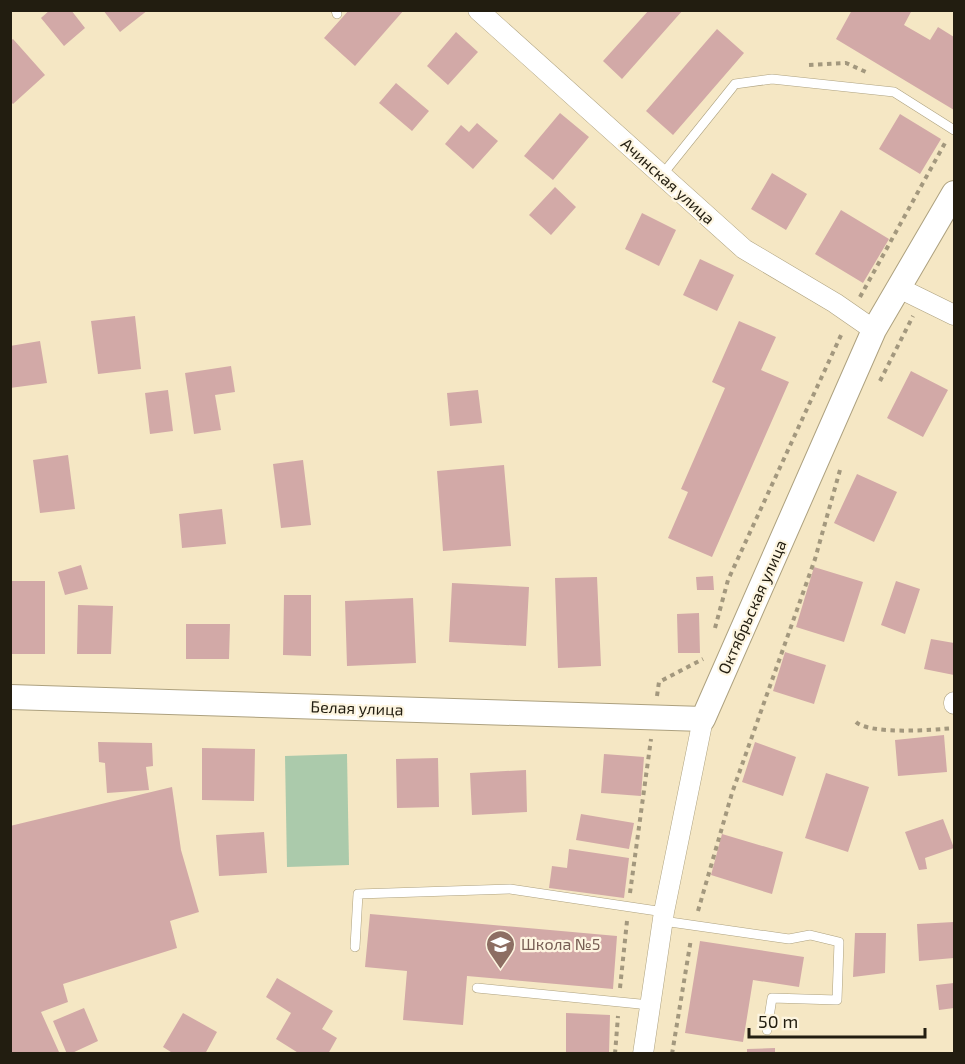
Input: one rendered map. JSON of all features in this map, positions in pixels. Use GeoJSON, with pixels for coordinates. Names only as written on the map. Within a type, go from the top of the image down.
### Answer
{"type":"FeatureCollection","features":[{"type":"Feature","properties":{"kind":"street","name":"Ачинская улица"},"geometry":{"type":"LineString","coordinates":[[478,10],[744,249],[874,330]]}},
{"type":"Feature","properties":{"kind":"street","name":"Октябрьская улица"},"geometry":{"type":"LineString","coordinates":[[643,1053],[664,916],[704,719],[874,330],[954,192]]}},
{"type":"Feature","properties":{"kind":"street"},"geometry":{"type":"LineString","coordinates":[[899,288],[954,315]]}},
{"type":"Feature","properties":{"kind":"street","name":"Белая улица"},"geometry":{"type":"LineString","coordinates":[[10,697],[704,719]]}},
{"type":"Feature","properties":{"kind":"lane"},"geometry":{"type":"LineString","coordinates":[[662,175],[735,84],[772,79],[894,92],[954,130]]}},
{"type":"Feature","properties":{"kind":"lane"},"geometry":{"type":"LineString","coordinates":[[355,947],[358,894],[510,889],[628,906],[694,926],[789,939],[810,935],[839,942],[837,1000],[772,998],[767,1030]]}},
{"type":"Feature","properties":{"kind":"lane"},"geometry":{"type":"LineString","coordinates":[[477,988],[650,1005]]}},
{"type":"Feature","properties":{"kind":"path"},"geometry":{"type":"LineString","coordinates":[[713,635],[728,580],[850,314],[954,130]]}},
{"type":"Feature","properties":{"kind":"path"},"geometry":{"type":"LineString","coordinates":[[878,385],[922,299]]}},
{"type":"Feature","properties":{"kind":"path"},"geometry":{"type":"LineString","coordinates":[[672,1053],[694,926],[732,793],[815,559],[842,464]]}},
{"type":"Feature","properties":{"kind":"path"},"geometry":{"type":"LineString","coordinates":[[615,1053],[628,906],[659,682],[707,657]]}},
{"type":"Feature","properties":{"kind":"path"},"geometry":{"type":"LineString","coordinates":[[856,722],[860,725],[888,730],[954,728]]}},
{"type":"Feature","properties":{"kind":"green space"},"geometry":{"type":"Polygon","coordinates":[[[347,754],[349,865],[287,867],[285,756],[347,754]]]}},
{"type":"Feature","properties":{"kind":"building"},"geometry":{"type":"Polygon","coordinates":[[[50,10],[71,10],[85,28],[64,46],[41,18],[50,10]]]}},
{"type":"Feature","properties":{"kind":"building"},"geometry":{"type":"Polygon","coordinates":[[[103,10],[148,10],[120,32],[103,10]]]}},
{"type":"Feature","properties":{"kind":"building"},"geometry":{"type":"Polygon","coordinates":[[[349,10],[404,10],[355,66],[324,38],[349,10]]]}},
{"type":"Feature","properties":{"kind":"building"},"geometry":{"type":"Polygon","coordinates":[[[649,10],[683,10],[622,79],[603,61],[649,10]]]}},
{"type":"Feature","properties":{"kind":"building"},"geometry":{"type":"Polygon","coordinates":[[[852,10],[912,10],[904,25],[930,40],[938,27],[954,37],[954,110],[836,39],[852,10]]]}},
{"type":"Feature","properties":{"kind":"building"},"geometry":{"type":"Polygon","coordinates":[[[717,29],[744,53],[673,135],[646,111],[717,29]]]}},
{"type":"Feature","properties":{"kind":"building"},"geometry":{"type":"Polygon","coordinates":[[[456,32],[478,52],[448,85],[427,66],[456,32]]]}},
{"type":"Feature","properties":{"kind":"building"},"geometry":{"type":"Polygon","coordinates":[[[13,39],[45,75],[13,104],[10,101],[10,41],[13,39]]]}},
{"type":"Feature","properties":{"kind":"building"},"geometry":{"type":"Polygon","coordinates":[[[396,83],[429,111],[412,131],[379,103],[396,83]]]}},
{"type":"Feature","properties":{"kind":"building"},"geometry":{"type":"Polygon","coordinates":[[[560,113],[589,137],[553,180],[524,156],[560,113]]]}},
{"type":"Feature","properties":{"kind":"building"},"geometry":{"type":"Polygon","coordinates":[[[900,114],[941,139],[920,174],[879,149],[900,114]]]}},
{"type":"Feature","properties":{"kind":"building"},"geometry":{"type":"Polygon","coordinates":[[[477,123],[498,141],[473,169],[445,144],[461,125],[469,132],[477,123]]]}},
{"type":"Feature","properties":{"kind":"building"},"geometry":{"type":"Polygon","coordinates":[[[772,173],[807,194],[786,230],[751,209],[772,173]]]}},
{"type":"Feature","properties":{"kind":"building"},"geometry":{"type":"Polygon","coordinates":[[[555,187],[576,207],[551,235],[529,215],[555,187]]]}},
{"type":"Feature","properties":{"kind":"building"},"geometry":{"type":"Polygon","coordinates":[[[841,210],[889,239],[863,283],[815,254],[841,210]]]}},
{"type":"Feature","properties":{"kind":"building"},"geometry":{"type":"Polygon","coordinates":[[[642,213],[676,230],[659,266],[625,249],[642,213]]]}},
{"type":"Feature","properties":{"kind":"building"},"geometry":{"type":"Polygon","coordinates":[[[700,259],[734,275],[717,311],[683,295],[700,259]]]}},
{"type":"Feature","properties":{"kind":"building"},"geometry":{"type":"Polygon","coordinates":[[[135,316],[141,369],[98,374],[91,321],[135,316]]]}},
{"type":"Feature","properties":{"kind":"building"},"geometry":{"type":"Polygon","coordinates":[[[739,321],[776,337],[761,370],[789,382],[712,557],[668,538],[688,492],[681,489],[725,388],[712,382],[739,321]]]}},
{"type":"Feature","properties":{"kind":"building"},"geometry":{"type":"Polygon","coordinates":[[[40,341],[47,383],[10,388],[10,346],[40,341]]]}},
{"type":"Feature","properties":{"kind":"building"},"geometry":{"type":"Polygon","coordinates":[[[231,366],[235,392],[215,395],[221,430],[194,434],[185,373],[231,366]]]}},
{"type":"Feature","properties":{"kind":"building"},"geometry":{"type":"Polygon","coordinates":[[[911,371],[948,390],[923,437],[887,418],[911,371]]]}},
{"type":"Feature","properties":{"kind":"building"},"geometry":{"type":"Polygon","coordinates":[[[168,390],[173,431],[150,434],[145,393],[168,390]]]}},
{"type":"Feature","properties":{"kind":"building"},"geometry":{"type":"Polygon","coordinates":[[[478,390],[482,423],[450,426],[447,393],[478,390]]]}},
{"type":"Feature","properties":{"kind":"building"},"geometry":{"type":"Polygon","coordinates":[[[68,455],[75,509],[40,513],[33,460],[68,455]]]}},
{"type":"Feature","properties":{"kind":"building"},"geometry":{"type":"Polygon","coordinates":[[[303,460],[311,525],[281,528],[273,464],[303,460]]]}},
{"type":"Feature","properties":{"kind":"building"},"geometry":{"type":"Polygon","coordinates":[[[504,465],[511,546],[443,551],[437,471],[504,465]]]}},
{"type":"Feature","properties":{"kind":"building"},"geometry":{"type":"Polygon","coordinates":[[[857,474],[897,492],[874,542],[834,523],[857,474]]]}},
{"type":"Feature","properties":{"kind":"building"},"geometry":{"type":"Polygon","coordinates":[[[222,509],[226,544],[182,548],[179,514],[222,509]]]}},
{"type":"Feature","properties":{"kind":"building"},"geometry":{"type":"Polygon","coordinates":[[[81,565],[88,589],[65,595],[58,572],[81,565]]]}},
{"type":"Feature","properties":{"kind":"building"},"geometry":{"type":"Polygon","coordinates":[[[814,567],[863,582],[844,642],[796,627],[814,567]]]}},
{"type":"Feature","properties":{"kind":"building"},"geometry":{"type":"Polygon","coordinates":[[[713,576],[714,590],[697,590],[696,577],[713,576]]]}},
{"type":"Feature","properties":{"kind":"building"},"geometry":{"type":"Polygon","coordinates":[[[597,577],[601,666],[558,668],[555,578],[597,577]]]}},
{"type":"Feature","properties":{"kind":"building"},"geometry":{"type":"Polygon","coordinates":[[[10,581],[45,581],[45,654],[10,654],[10,581]]]}},
{"type":"Feature","properties":{"kind":"building"},"geometry":{"type":"Polygon","coordinates":[[[896,581],[920,589],[905,634],[881,625],[896,581]]]}},
{"type":"Feature","properties":{"kind":"building"},"geometry":{"type":"Polygon","coordinates":[[[452,583],[529,587],[526,646],[449,642],[452,583]]]}},
{"type":"Feature","properties":{"kind":"building"},"geometry":{"type":"Polygon","coordinates":[[[284,595],[311,595],[311,656],[283,655],[284,595]]]}},
{"type":"Feature","properties":{"kind":"building"},"geometry":{"type":"Polygon","coordinates":[[[413,598],[416,663],[347,666],[345,601],[413,598]]]}},
{"type":"Feature","properties":{"kind":"building"},"geometry":{"type":"Polygon","coordinates":[[[78,605],[113,606],[111,654],[77,654],[78,605]]]}},
{"type":"Feature","properties":{"kind":"building"},"geometry":{"type":"Polygon","coordinates":[[[699,613],[700,653],[678,653],[677,614],[699,613]]]}},
{"type":"Feature","properties":{"kind":"building"},"geometry":{"type":"Polygon","coordinates":[[[186,624],[230,624],[229,659],[186,659],[186,624]]]}},
{"type":"Feature","properties":{"kind":"building"},"geometry":{"type":"Polygon","coordinates":[[[931,639],[954,643],[954,675],[924,669],[931,639]]]}},
{"type":"Feature","properties":{"kind":"building"},"geometry":{"type":"Polygon","coordinates":[[[785,652],[826,665],[814,704],[773,691],[785,652]]]}},
{"type":"Feature","properties":{"kind":"building"},"geometry":{"type":"Polygon","coordinates":[[[944,735],[947,772],[898,776],[895,740],[944,735]]]}},
{"type":"Feature","properties":{"kind":"building"},"geometry":{"type":"Polygon","coordinates":[[[98,742],[152,743],[153,766],[146,767],[149,790],[107,793],[105,763],[99,762],[98,742]]]}},
{"type":"Feature","properties":{"kind":"building"},"geometry":{"type":"Polygon","coordinates":[[[755,742],[796,757],[783,796],[742,782],[755,742]]]}},
{"type":"Feature","properties":{"kind":"building"},"geometry":{"type":"Polygon","coordinates":[[[202,748],[255,749],[254,801],[202,800],[202,748]]]}},
{"type":"Feature","properties":{"kind":"building"},"geometry":{"type":"Polygon","coordinates":[[[604,754],[644,757],[641,796],[601,793],[604,754]]]}},
{"type":"Feature","properties":{"kind":"building"},"geometry":{"type":"Polygon","coordinates":[[[438,758],[439,807],[397,808],[396,759],[438,758]]]}},
{"type":"Feature","properties":{"kind":"building"},"geometry":{"type":"Polygon","coordinates":[[[526,770],[527,812],[472,815],[470,773],[526,770]]]}},
{"type":"Feature","properties":{"kind":"building"},"geometry":{"type":"Polygon","coordinates":[[[826,773],[869,787],[848,852],[805,838],[826,773]]]}},
{"type":"Feature","properties":{"kind":"building"},"geometry":{"type":"Polygon","coordinates":[[[172,787],[181,850],[199,912],[170,921],[177,948],[63,984],[68,1002],[41,1012],[59,1052],[10,1054],[10,826],[172,787]]]}},
{"type":"Feature","properties":{"kind":"building"},"geometry":{"type":"Polygon","coordinates":[[[581,814],[634,823],[629,849],[576,840],[581,814]]]}},
{"type":"Feature","properties":{"kind":"building"},"geometry":{"type":"Polygon","coordinates":[[[943,819],[954,848],[925,858],[927,869],[919,870],[905,832],[943,819]]]}},
{"type":"Feature","properties":{"kind":"building"},"geometry":{"type":"Polygon","coordinates":[[[264,832],[267,873],[219,876],[216,835],[264,832]]]}},
{"type":"Feature","properties":{"kind":"building"},"geometry":{"type":"Polygon","coordinates":[[[722,834],[783,852],[772,894],[711,875],[722,834]]]}},
{"type":"Feature","properties":{"kind":"building"},"geometry":{"type":"Polygon","coordinates":[[[569,849],[629,858],[624,898],[549,888],[552,866],[567,868],[569,849]]]}},
{"type":"Feature","properties":{"kind":"building","name":"Школа №5"},"geometry":{"type":"Polygon","coordinates":[[[370,914],[617,936],[613,989],[467,976],[463,1025],[403,1020],[407,971],[365,967],[370,914]]]}},
{"type":"Feature","properties":{"kind":"building"},"geometry":{"type":"Polygon","coordinates":[[[954,922],[954,958],[919,961],[917,924],[954,922]]]}},
{"type":"Feature","properties":{"kind":"building"},"geometry":{"type":"Polygon","coordinates":[[[855,933],[886,933],[885,973],[853,977],[855,933]]]}},
{"type":"Feature","properties":{"kind":"building"},"geometry":{"type":"Polygon","coordinates":[[[700,941],[804,957],[799,987],[753,980],[743,1042],[685,1033],[700,941]]]}},
{"type":"Feature","properties":{"kind":"building"},"geometry":{"type":"Polygon","coordinates":[[[277,978],[333,1011],[322,1029],[337,1038],[328,1054],[300,1054],[276,1039],[291,1013],[266,997],[277,978]]]}},
{"type":"Feature","properties":{"kind":"building"},"geometry":{"type":"Polygon","coordinates":[[[954,983],[954,1008],[939,1010],[936,985],[954,983]]]}},
{"type":"Feature","properties":{"kind":"building"},"geometry":{"type":"Polygon","coordinates":[[[84,1008],[98,1041],[67,1054],[53,1021],[84,1008]]]}},
{"type":"Feature","properties":{"kind":"building"},"geometry":{"type":"Polygon","coordinates":[[[183,1013],[217,1032],[205,1054],[174,1054],[163,1047],[183,1013]]]}},
{"type":"Feature","properties":{"kind":"building"},"geometry":{"type":"Polygon","coordinates":[[[566,1013],[610,1015],[609,1054],[566,1054],[566,1013]]]}},
{"type":"Feature","properties":{"kind":"building"},"geometry":{"type":"Polygon","coordinates":[[[775,1048],[775,1054],[747,1054],[747,1049],[775,1048]]]}},
{"type":"Feature","properties":{"kind":"place","name":"Школа №5"},"geometry":{"type":"Point","coordinates":[500,970]}}]}
